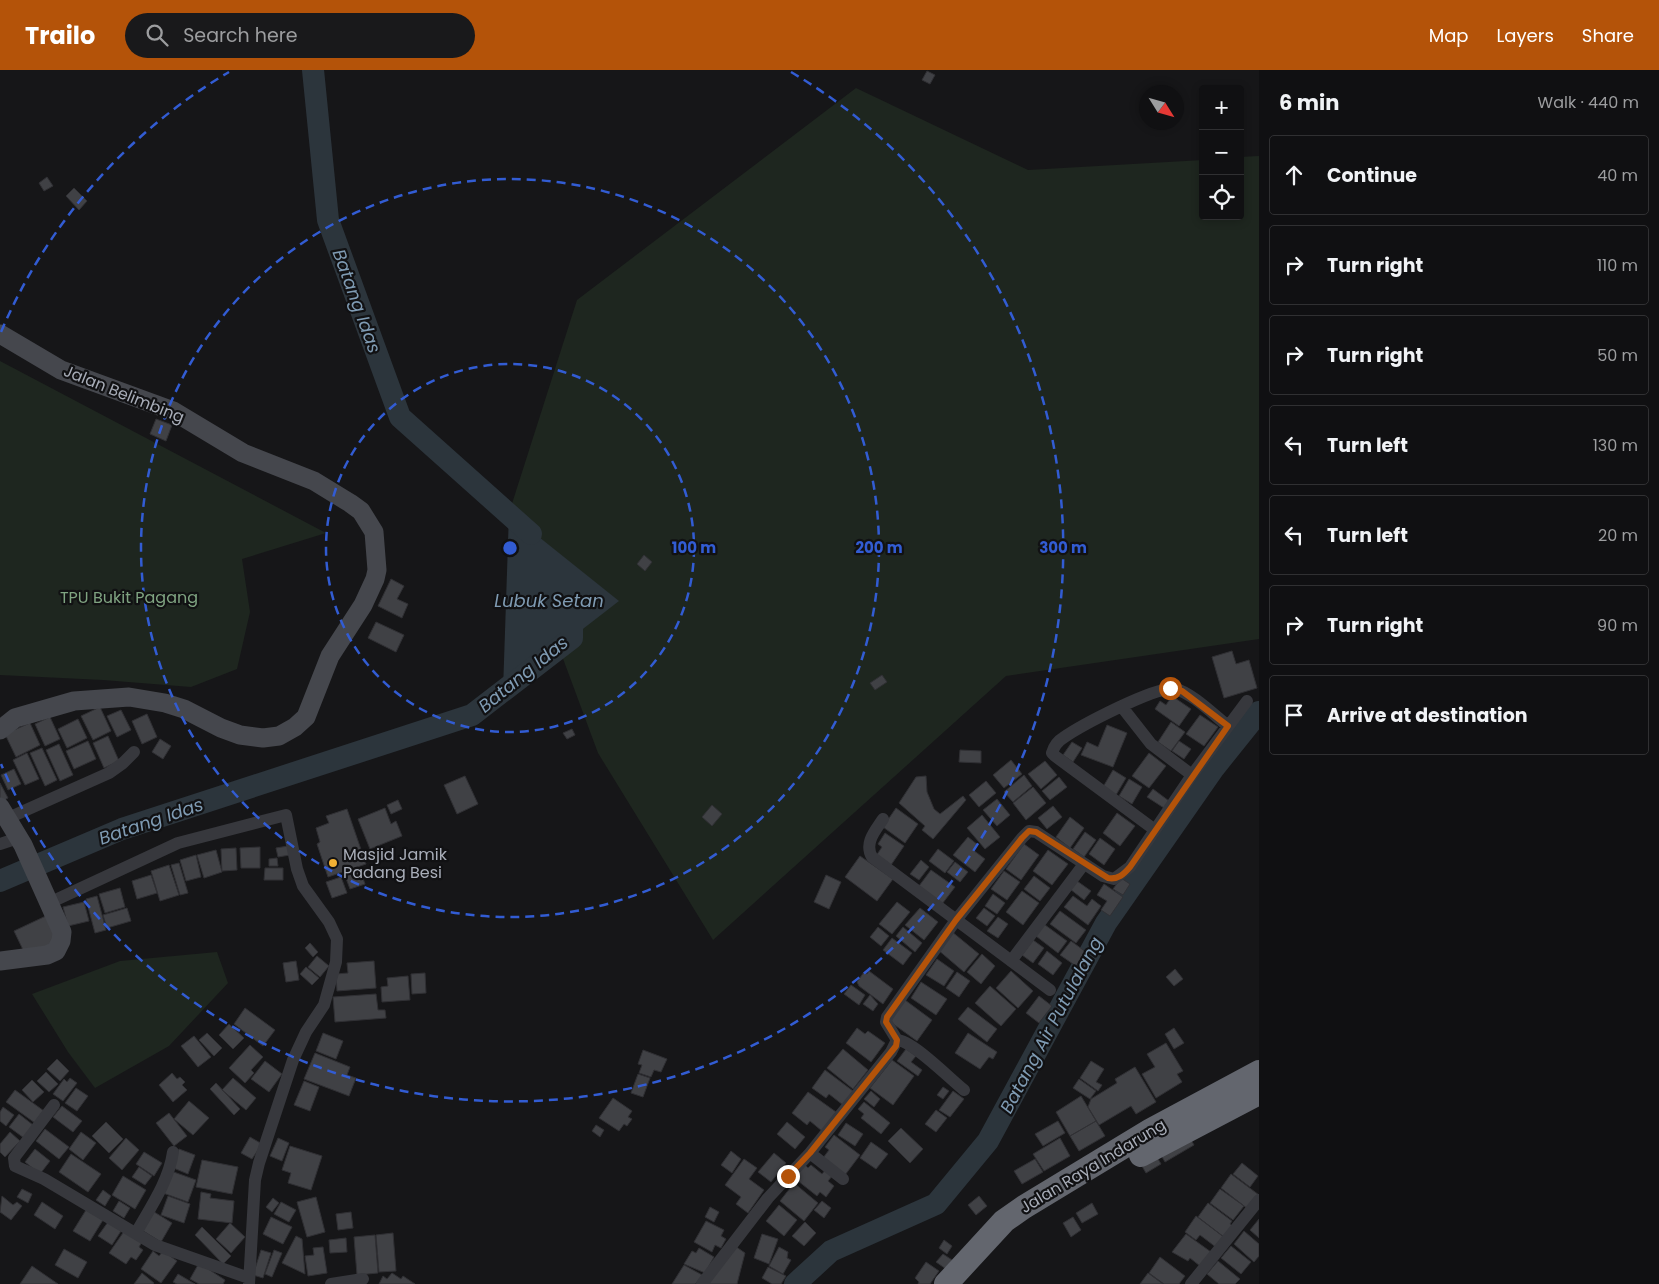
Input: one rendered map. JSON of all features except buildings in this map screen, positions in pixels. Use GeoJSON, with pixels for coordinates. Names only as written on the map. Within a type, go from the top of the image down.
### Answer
{"type":"FeatureCollection","features":[{"type":"Feature","properties":{"kind":"highway","name":"Jalan Raya Indarung"},"geometry":{"type":"LineString","coordinates":[[963,1284],[984,1260],[1071,1187],[1151,1130],[1259,1072]]}},
{"type":"Feature","properties":{"kind":"highway","name":"Jalan Raya Indarung"},"geometry":{"type":"LineString","coordinates":[[946,1284],[1004,1221],[1259,1093]]}},
{"type":"Feature","properties":{"kind":"street","name":"Jalan Belimbing"},"geometry":{"type":"LineString","coordinates":[[0,334],[61,370],[173,411],[243,453],[314,481],[361,511],[374,532],[376,542],[375,579],[363,605],[330,656],[306,717],[295,727],[279,736],[252,737],[221,728],[184,709],[165,703],[129,697],[74,701],[15,718],[0,730]]}},
{"type":"Feature","properties":{"kind":"street"},"geometry":{"type":"LineString","coordinates":[[1155,830],[1106,795],[1052,752],[1054,746],[1062,738],[1122,707],[1163,689],[1175,689],[1188,696],[1228,726]]}},
{"type":"Feature","properties":{"kind":"street"},"geometry":{"type":"LineString","coordinates":[[897,1040],[886,1022],[887,1017],[956,920],[1029,831],[1036,832],[1108,878],[1114,879],[1120,876],[1130,867],[1192,775],[1247,701]]}},
{"type":"Feature","properties":{"kind":"street"},"geometry":{"type":"LineString","coordinates":[[1122,707],[1151,744],[1192,775]]}},
{"type":"Feature","properties":{"kind":"street"},"geometry":{"type":"LineString","coordinates":[[0,961],[46,955],[56,951],[61,942],[62,932],[20,841],[3,813],[109,772],[123,763],[134,752]]}},
{"type":"Feature","properties":{"kind":"street"},"geometry":{"type":"LineString","coordinates":[[47,901],[178,843],[286,815],[297,869],[303,886],[329,922],[337,939],[336,962],[324,1005],[306,1032],[292,1060],[279,1107],[259,1164],[255,1180],[249,1281],[155,1245],[44,1180],[15,1166],[14,1158],[54,1105]]}},
{"type":"Feature","properties":{"kind":"street"},"geometry":{"type":"LineString","coordinates":[[883,819],[870,840],[869,852],[872,857],[1050,990]]}},
{"type":"Feature","properties":{"kind":"street"},"geometry":{"type":"LineString","coordinates":[[0,844],[20,841]]}},
{"type":"Feature","properties":{"kind":"street"},"geometry":{"type":"LineString","coordinates":[[1011,961],[1084,864]]}},
{"type":"Feature","properties":{"kind":"street"},"geometry":{"type":"LineString","coordinates":[[897,1040],[904,1041],[914,1048],[964,1090]]}},
{"type":"Feature","properties":{"kind":"street"},"geometry":{"type":"LineString","coordinates":[[702,1284],[768,1198],[810,1153],[891,1052],[897,1040]]}},
{"type":"Feature","properties":{"kind":"street"},"geometry":{"type":"LineString","coordinates":[[136,1233],[166,1177],[173,1152]]}},
{"type":"Feature","properties":{"kind":"street"},"geometry":{"type":"LineString","coordinates":[[810,1153],[843,1179]]}},
{"type":"Feature","properties":{"kind":"street"},"geometry":{"type":"LineString","coordinates":[[1191,1284],[1259,1200]]}},
{"type":"Feature","properties":{"kind":"street"},"geometry":{"type":"LineString","coordinates":[[331,1284],[363,1279]]}},
{"type":"Feature","properties":{"kind":"green space"},"geometry":{"type":"Polygon","coordinates":[[[856,88],[1028,170],[1199,160],[1199,220],[1244,220],[1244,157],[1259,156],[1259,639],[1006,676],[713,940],[598,753],[509,513],[577,300],[856,88]]]}},
{"type":"Feature","properties":{"kind":"green space","name":"TPU Bukit Pagang"},"geometry":{"type":"Polygon","coordinates":[[[0,361],[326,533],[242,559],[250,612],[237,669],[191,687],[0,675],[0,361]]]}},
{"type":"Feature","properties":{"kind":"green space"},"geometry":{"type":"Polygon","coordinates":[[[217,952],[228,983],[169,1046],[95,1088],[68,1052],[32,994],[120,961],[217,952]]]}},
{"type":"Feature","properties":{"kind":"water","name":"Lubuk Setan"},"geometry":{"type":"Polygon","coordinates":[[[509,513],[619,601],[503,691],[509,513]]]}},
{"type":"Feature","properties":{"kind":"waterway","name":"Batang Idas"},"geometry":{"type":"LineString","coordinates":[[313,70],[328,220],[400,417],[531,534]]}},
{"type":"Feature","properties":{"kind":"waterway","name":"Batang Idas"},"geometry":{"type":"LineString","coordinates":[[0,881],[122,829],[472,715],[572,638],[572,606]]}},
{"type":"Feature","properties":{"kind":"waterway","name":"Batang Air Putulalang"},"geometry":{"type":"LineString","coordinates":[[795,1284],[831,1251],[936,1204],[988,1141],[1106,923],[1214,768],[1259,712]]}},
{"type":"Feature","properties":{"kind":"place","name":"Masjid Jamik Padang Besi"},"geometry":{"type":"Point","coordinates":[333,863]}},
{"type":"Feature","properties":{"kind":"route"},"geometry":{"type":"LineString","coordinates":[[788,1176],[810,1153],[896,1046],[897,1040],[888,1027],[887,1017],[956,920],[1029,831],[1036,832],[1108,878],[1114,879],[1120,876],[1130,867],[1192,775],[1228,726],[1182,691],[1170,688]]}}]}
